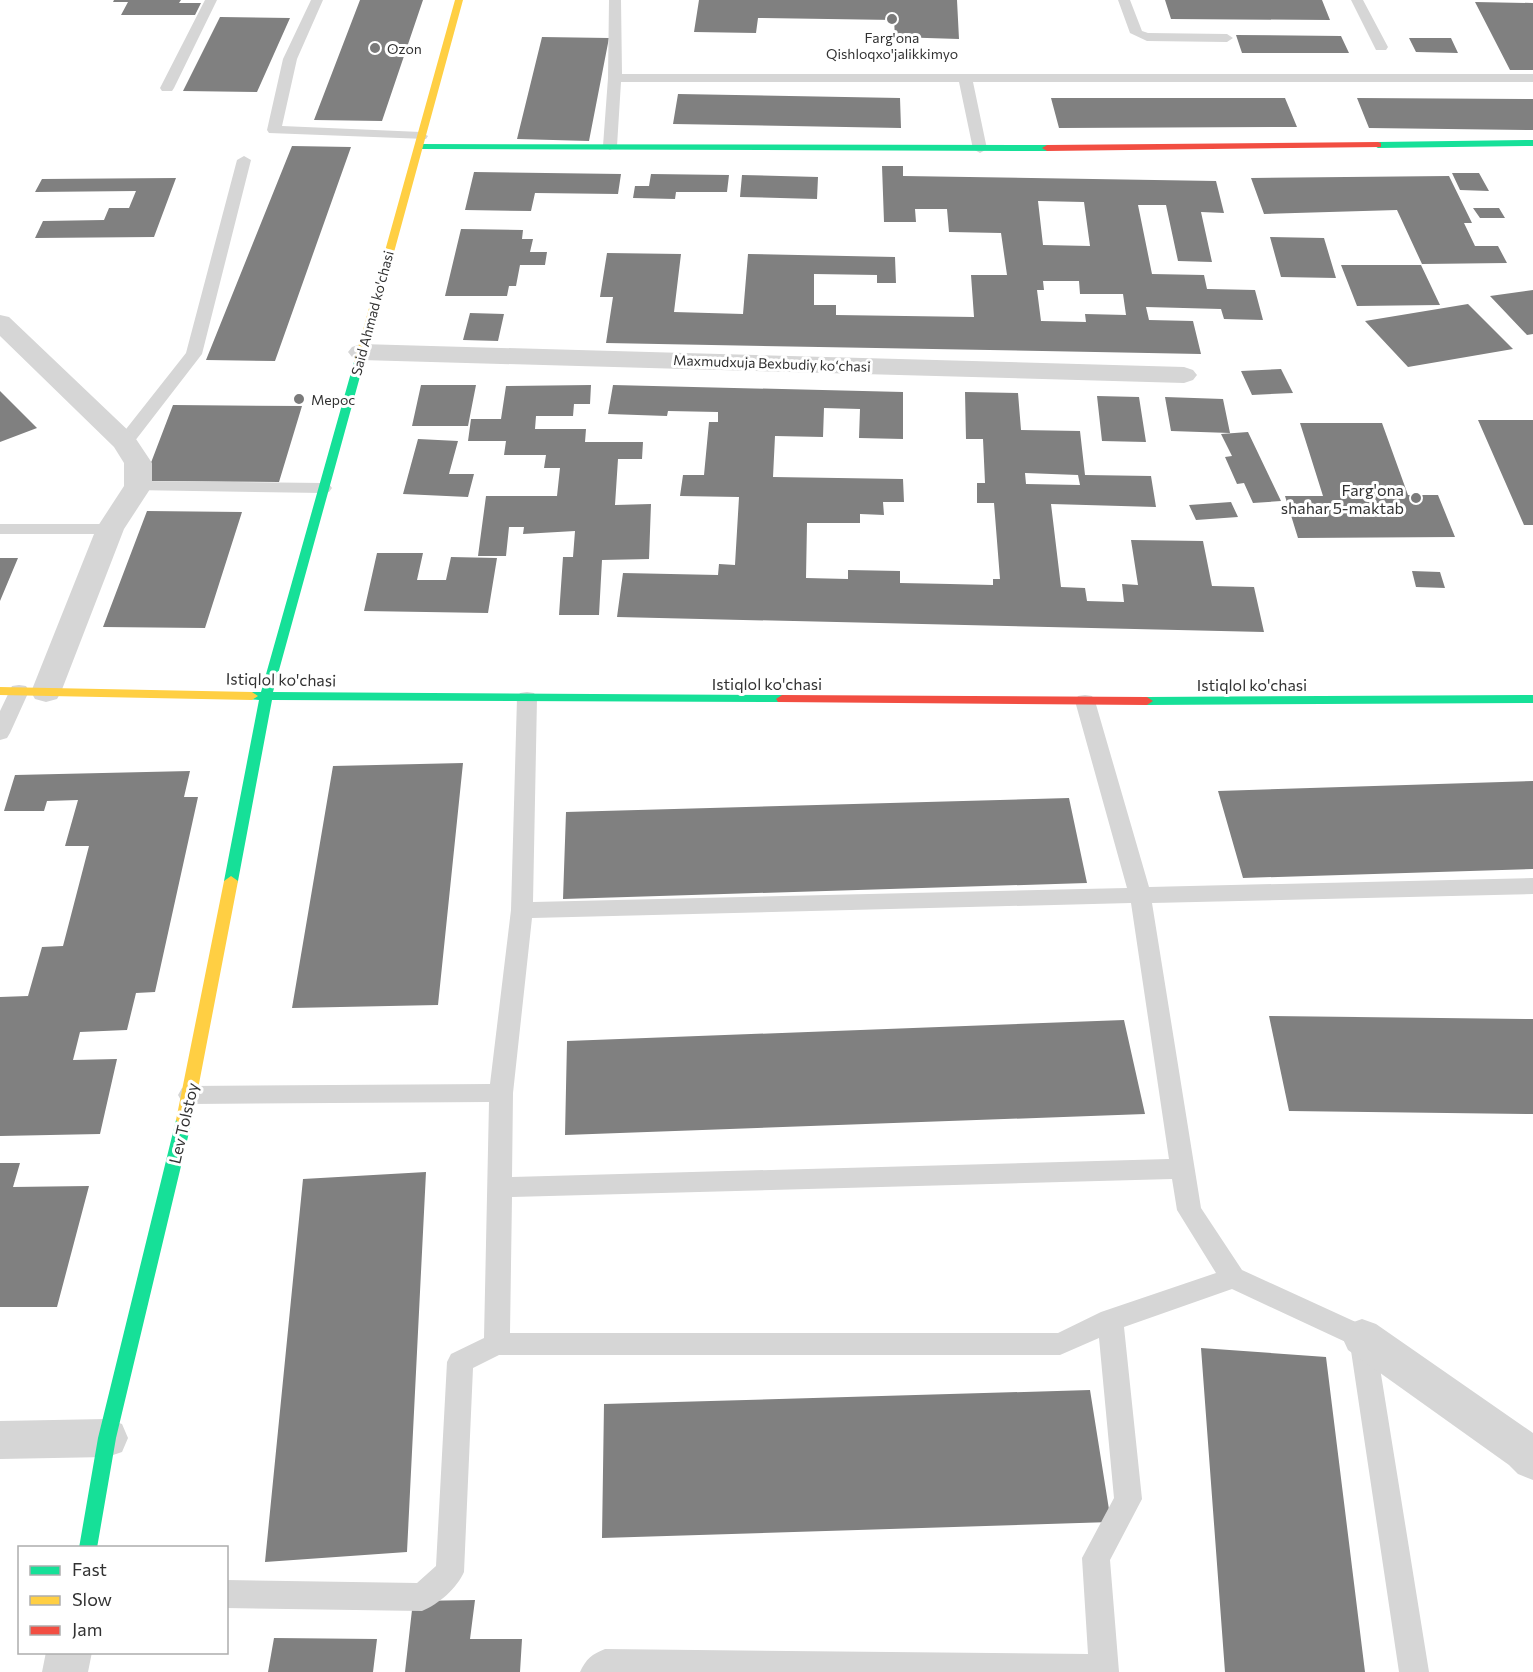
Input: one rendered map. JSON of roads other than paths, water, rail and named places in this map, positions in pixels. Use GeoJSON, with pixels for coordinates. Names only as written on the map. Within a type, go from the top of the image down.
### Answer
{"type":"FeatureCollection","features":[{"type":"Feature","properties":{"kind":"street","name":"Said Ahmad ko'chasi"},"geometry":{"type":"LineString","coordinates":[[266,696],[459,0]]}},
{"type":"Feature","properties":{"kind":"street"},"geometry":{"type":"LineString","coordinates":[[420,141],[610,146],[980,149],[1533,143]]}},
{"type":"Feature","properties":{"kind":"street"},"geometry":{"type":"LineString","coordinates":[[0,322],[125,442],[138,463],[138,486],[110,530],[46,692]]}},
{"type":"Feature","properties":{"kind":"street","name":"Maxmudxuja Bexbudiy koʻchasi"},"geometry":{"type":"LineString","coordinates":[[361,352],[1184,375]]}},
{"type":"Feature","properties":{"kind":"street","name":"Istiqlol ko'chasi"},"geometry":{"type":"LineString","coordinates":[[9,691],[266,696],[1085,701],[1533,699]]}},
{"type":"Feature","properties":{"kind":"street","name":"Lev Tolstoy"},"geometry":{"type":"LineString","coordinates":[[88,1546],[107,1438],[190,1095],[266,696]]}},
{"type":"Feature","properties":{"kind":"street"},"geometry":{"type":"LineString","coordinates":[[1362,1337],[1533,1460]]}},
{"type":"Feature","properties":{"kind":"street"},"geometry":{"type":"LineString","coordinates":[[0,1440],[107,1438]]}},
{"type":"Feature","properties":{"kind":"street"},"geometry":{"type":"LineString","coordinates":[[65,1672],[69,1654]]}},
{"type":"Feature","properties":{"kind":"lane"},"geometry":{"type":"LineString","coordinates":[[167,88],[211,0]]}},
{"type":"Feature","properties":{"kind":"lane"},"geometry":{"type":"LineString","coordinates":[[317,0],[290,59],[274,130],[420,141]]}},
{"type":"Feature","properties":{"kind":"lane"},"geometry":{"type":"LineString","coordinates":[[610,146],[615,78],[615,0]]}},
{"type":"Feature","properties":{"kind":"lane"},"geometry":{"type":"LineString","coordinates":[[1124,0],[1136,33],[1146,37],[1227,38]]}},
{"type":"Feature","properties":{"kind":"lane"},"geometry":{"type":"LineString","coordinates":[[1357,0],[1381,47]]}},
{"type":"Feature","properties":{"kind":"lane"},"geometry":{"type":"LineString","coordinates":[[965,77],[980,149]]}},
{"type":"Feature","properties":{"kind":"lane"},"geometry":{"type":"LineString","coordinates":[[615,78],[1531,78]]}},
{"type":"Feature","properties":{"kind":"lane"},"geometry":{"type":"LineString","coordinates":[[125,442],[195,354],[244,160]]}},
{"type":"Feature","properties":{"kind":"lane"},"geometry":{"type":"LineString","coordinates":[[138,486],[323,488]]}},
{"type":"Feature","properties":{"kind":"lane"},"geometry":{"type":"LineString","coordinates":[[0,529],[110,530]]}},
{"type":"Feature","properties":{"kind":"lane"},"geometry":{"type":"LineString","coordinates":[[0,732],[9,691]]}},
{"type":"Feature","properties":{"kind":"lane"},"geometry":{"type":"LineString","coordinates":[[497,1344],[501,1093],[522,910],[527,698]]}},
{"type":"Feature","properties":{"kind":"lane"},"geometry":{"type":"LineString","coordinates":[[1085,701],[1140,894],[1189,1210],[1233,1278],[1362,1337],[1414,1672]]}},
{"type":"Feature","properties":{"kind":"lane"},"geometry":{"type":"LineString","coordinates":[[522,910],[1533,886]]}},
{"type":"Feature","properties":{"kind":"lane"},"geometry":{"type":"LineString","coordinates":[[190,1095],[501,1093]]}},
{"type":"Feature","properties":{"kind":"lane"},"geometry":{"type":"LineString","coordinates":[[500,1187],[1182,1169]]}},
{"type":"Feature","properties":{"kind":"lane"},"geometry":{"type":"LineString","coordinates":[[228,1594],[423,1597],[450,1572],[460,1362],[497,1344],[1060,1344],[1110,1320],[1233,1278]]}},
{"type":"Feature","properties":{"kind":"lane"},"geometry":{"type":"LineString","coordinates":[[595,1672],[605,1663],[1104,1671],[1096,1558],[1128,1499],[1110,1320]]}},
{"type":"Feature","properties":{"kind":"place","name":"Farg'ona Qishloqxo'jalikkimyo"},"geometry":{"type":"Point","coordinates":[892,19]}},
{"type":"Feature","properties":{"kind":"place","name":"Ozon"},"geometry":{"type":"Point","coordinates":[375,48]}},
{"type":"Feature","properties":{"kind":"place","name":"Мерос"},"geometry":{"type":"Point","coordinates":[299,399]}},
{"type":"Feature","properties":{"kind":"place","name":"Farg'ona shahar 5-maktab"},"geometry":{"type":"Point","coordinates":[1416,498]}}]}
